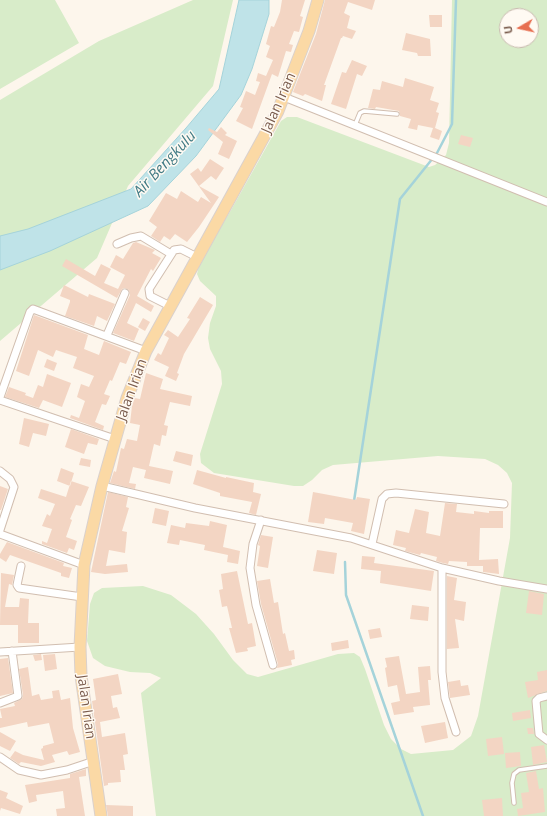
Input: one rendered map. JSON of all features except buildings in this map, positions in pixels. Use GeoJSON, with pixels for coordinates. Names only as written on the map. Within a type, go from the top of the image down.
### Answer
{"type":"FeatureCollection","features":[{"type":"Feature","properties":{"kind":"main road","name":"Jalan Irian"},"geometry":{"type":"LineString","coordinates":[[101,816],[81,676],[80,647],[84,566],[102,486],[127,398],[146,351],[270,126],[284,97],[318,0]]}},
{"type":"Feature","properties":{"kind":"street"},"geometry":{"type":"LineString","coordinates":[[284,97],[440,161],[547,202]]}},
{"type":"Feature","properties":{"kind":"street"},"geometry":{"type":"LineString","coordinates":[[117,244],[141,236],[171,254]]}},
{"type":"Feature","properties":{"kind":"street"},"geometry":{"type":"LineString","coordinates":[[170,306],[150,296],[149,291],[171,254],[178,249],[197,257]]}},
{"type":"Feature","properties":{"kind":"street"},"geometry":{"type":"LineString","coordinates":[[107,335],[125,293]]}},
{"type":"Feature","properties":{"kind":"street"},"geometry":{"type":"LineString","coordinates":[[0,397],[14,352],[32,310],[36,310],[107,335],[146,351]]}},
{"type":"Feature","properties":{"kind":"street"},"geometry":{"type":"LineString","coordinates":[[0,400],[115,439]]}},
{"type":"Feature","properties":{"kind":"street"},"geometry":{"type":"LineString","coordinates":[[0,471],[10,479],[14,488],[0,530]]}},
{"type":"Feature","properties":{"kind":"street"},"geometry":{"type":"LineString","coordinates":[[102,486],[195,508],[261,520],[372,544],[442,568],[547,589]]}},
{"type":"Feature","properties":{"kind":"street"},"geometry":{"type":"LineString","coordinates":[[372,544],[382,499],[387,494],[396,493],[504,504]]}},
{"type":"Feature","properties":{"kind":"street"},"geometry":{"type":"LineString","coordinates":[[261,520],[253,544],[250,568],[256,605],[273,665]]}},
{"type":"Feature","properties":{"kind":"street"},"geometry":{"type":"LineString","coordinates":[[0,534],[84,566]]}},
{"type":"Feature","properties":{"kind":"street"},"geometry":{"type":"LineString","coordinates":[[21,566],[17,585],[19,588],[82,597]]}},
{"type":"Feature","properties":{"kind":"street"},"geometry":{"type":"LineString","coordinates":[[442,568],[442,672],[445,698],[456,732]]}},
{"type":"Feature","properties":{"kind":"street"},"geometry":{"type":"LineString","coordinates":[[0,652],[80,647]]}},
{"type":"Feature","properties":{"kind":"street"},"geometry":{"type":"LineString","coordinates":[[0,703],[18,696],[12,651]]}},
{"type":"Feature","properties":{"kind":"street"},"geometry":{"type":"LineString","coordinates":[[547,696],[538,698],[536,701],[539,734],[547,740]]}},
{"type":"Feature","properties":{"kind":"street"},"geometry":{"type":"LineString","coordinates":[[0,757],[19,770],[41,775],[68,770],[94,761]]}},
{"type":"Feature","properties":{"kind":"lane"},"geometry":{"type":"LineString","coordinates":[[355,126],[360,113],[364,111],[397,114]]}},
{"type":"Feature","properties":{"kind":"lane"},"geometry":{"type":"LineString","coordinates":[[514,804],[512,783],[514,774],[528,768],[547,766]]}},
{"type":"Feature","properties":{"kind":"green space"},"geometry":{"type":"Polygon","coordinates":[[[0,0],[55,0],[79,43],[0,89],[0,0]]]}},
{"type":"Feature","properties":{"kind":"green space"},"geometry":{"type":"Polygon","coordinates":[[[193,0],[233,0],[213,86],[128,186],[97,258],[0,341],[0,100],[99,41],[193,0]]]}},
{"type":"Feature","properties":{"kind":"green space"},"geometry":{"type":"Polygon","coordinates":[[[452,0],[547,0],[547,816],[156,816],[141,693],[161,678],[150,673],[130,672],[105,666],[93,658],[87,641],[90,604],[94,593],[102,588],[143,586],[171,595],[196,614],[214,634],[233,660],[247,674],[258,677],[338,654],[354,653],[360,657],[384,725],[391,739],[401,749],[411,754],[453,750],[471,736],[478,716],[510,538],[512,483],[507,473],[498,465],[485,459],[438,456],[333,465],[322,470],[312,480],[303,486],[294,486],[214,473],[201,463],[200,454],[222,384],[221,371],[210,349],[208,338],[210,323],[216,306],[216,296],[200,281],[197,274],[200,262],[281,121],[287,117],[297,117],[429,167],[435,165],[446,155],[449,143],[452,0]]]}},
{"type":"Feature","properties":{"kind":"water","name":"Air Bengkulu"},"geometry":{"type":"Polygon","coordinates":[[[239,0],[269,0],[269,14],[252,69],[241,95],[196,156],[148,206],[50,251],[0,270],[0,236],[28,229],[131,189],[186,128],[219,89],[239,0]]]}},
{"type":"Feature","properties":{"kind":"waterway"},"geometry":{"type":"LineString","coordinates":[[354,501],[400,199],[437,153],[452,124],[456,0]]}},
{"type":"Feature","properties":{"kind":"waterway"},"geometry":{"type":"LineString","coordinates":[[345,562],[346,595],[423,816]]}}]}
